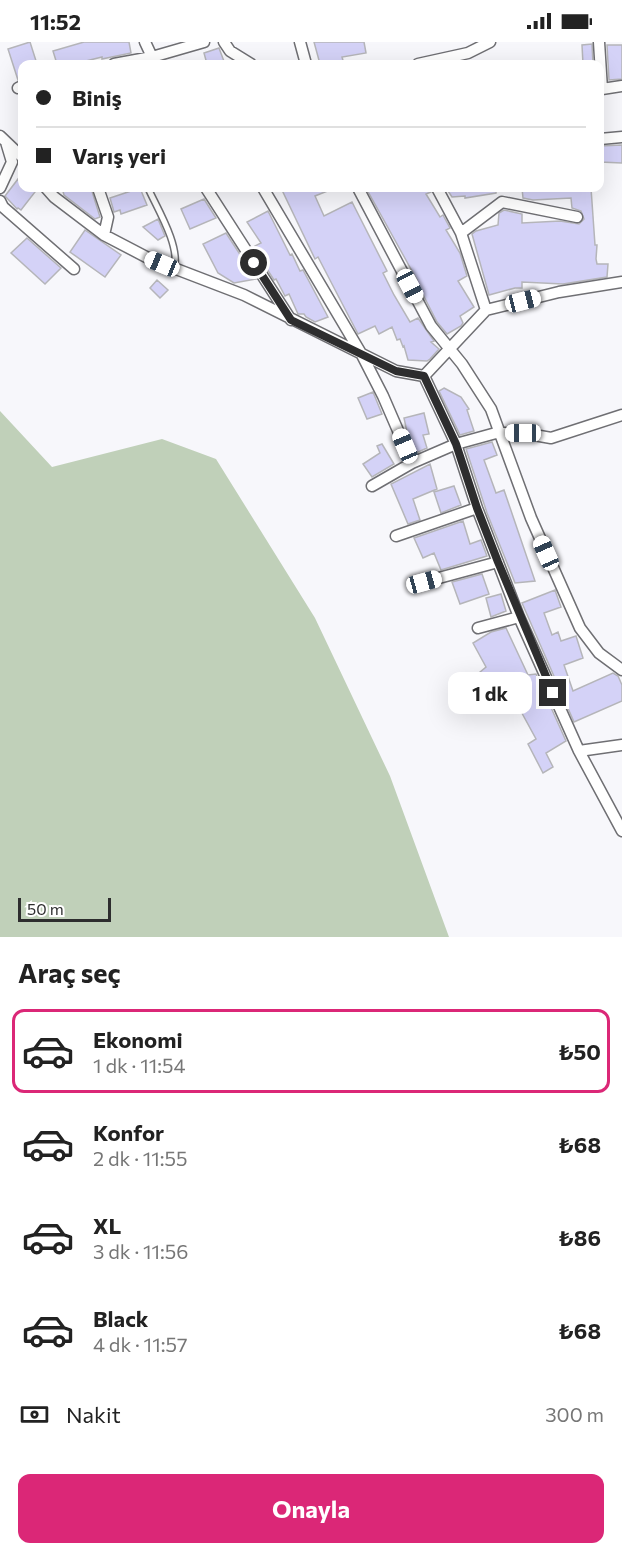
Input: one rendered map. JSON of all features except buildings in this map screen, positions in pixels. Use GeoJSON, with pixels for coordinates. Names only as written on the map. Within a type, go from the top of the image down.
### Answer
{"type":"FeatureCollection","features":[{"type":"Feature","properties":{"kind":"street"},"geometry":{"type":"LineString","coordinates":[[145,42],[152,60]]}},
{"type":"Feature","properties":{"kind":"street"},"geometry":{"type":"LineString","coordinates":[[155,60],[204,42]]}},
{"type":"Feature","properties":{"kind":"street"},"geometry":{"type":"LineString","coordinates":[[224,42],[230,51],[245,60]]}},
{"type":"Feature","properties":{"kind":"street"},"geometry":{"type":"LineString","coordinates":[[300,42],[305,60]]}},
{"type":"Feature","properties":{"kind":"street"},"geometry":{"type":"LineString","coordinates":[[468,59],[490,42]]}},
{"type":"Feature","properties":{"kind":"street"},"geometry":{"type":"LineString","coordinates":[[599,42],[600,60]]}},
{"type":"Feature","properties":{"kind":"street"},"geometry":{"type":"LineString","coordinates":[[604,89],[622,86]]}},
{"type":"Feature","properties":{"kind":"street"},"geometry":{"type":"LineString","coordinates":[[604,139],[622,137]]}},
{"type":"Feature","properties":{"kind":"street"},"geometry":{"type":"LineString","coordinates":[[3,139],[18,153]]}},
{"type":"Feature","properties":{"kind":"street"},"geometry":{"type":"LineString","coordinates":[[0,188],[12,162],[3,139]]}},
{"type":"Feature","properties":{"kind":"street"},"geometry":{"type":"LineString","coordinates":[[50,192],[104,235],[150,259],[244,295],[396,371],[424,376]]}},
{"type":"Feature","properties":{"kind":"street"},"geometry":{"type":"LineString","coordinates":[[99,192],[108,217],[104,235]]}},
{"type":"Feature","properties":{"kind":"street"},"geometry":{"type":"LineString","coordinates":[[209,192],[291,320]]}},
{"type":"Feature","properties":{"kind":"street"},"geometry":{"type":"LineString","coordinates":[[265,192],[362,355],[383,396],[412,463]]}},
{"type":"Feature","properties":{"kind":"street"},"geometry":{"type":"LineString","coordinates":[[360,192],[430,326],[462,364],[491,410],[531,518],[580,628],[599,653],[622,670]]}},
{"type":"Feature","properties":{"kind":"street"},"geometry":{"type":"LineString","coordinates":[[439,192],[461,232],[486,310]]}},
{"type":"Feature","properties":{"kind":"street"},"geometry":{"type":"LineString","coordinates":[[0,201],[3,207],[74,269]]}},
{"type":"Feature","properties":{"kind":"street"},"geometry":{"type":"LineString","coordinates":[[461,232],[502,202],[577,217]]}},
{"type":"Feature","properties":{"kind":"street"},"geometry":{"type":"LineString","coordinates":[[424,376],[486,310],[559,292],[622,282]]}},
{"type":"Feature","properties":{"kind":"street"},"geometry":{"type":"LineString","coordinates":[[424,376],[456,444],[477,508],[519,616],[579,751],[622,831]]}},
{"type":"Feature","properties":{"kind":"street"},"geometry":{"type":"LineString","coordinates":[[372,486],[412,463],[456,444],[501,433],[523,433],[551,438],[622,415]]}},
{"type":"Feature","properties":{"kind":"street"},"geometry":{"type":"LineString","coordinates":[[396,536],[477,508]]}},
{"type":"Feature","properties":{"kind":"street"},"geometry":{"type":"LineString","coordinates":[[424,582],[498,562]]}},
{"type":"Feature","properties":{"kind":"street"},"geometry":{"type":"LineString","coordinates":[[478,628],[519,616]]}},
{"type":"Feature","properties":{"kind":"street"},"geometry":{"type":"LineString","coordinates":[[579,751],[622,745]]}},
{"type":"Feature","properties":{"kind":"lane"},"geometry":{"type":"LineString","coordinates":[[149,192],[174,247],[176,259],[174,268]]}},
{"type":"Feature","properties":{"kind":"green space"},"geometry":{"type":"Polygon","coordinates":[[[0,411],[52,467],[162,439],[216,459],[315,618],[390,776],[449,937],[0,937],[0,411]]]}},
{"type":"Feature","properties":{"kind":"route"},"geometry":{"type":"LineString","coordinates":[[254,263],[291,320],[396,371],[424,376],[456,444],[477,508],[519,616],[553,693]]}}]}
